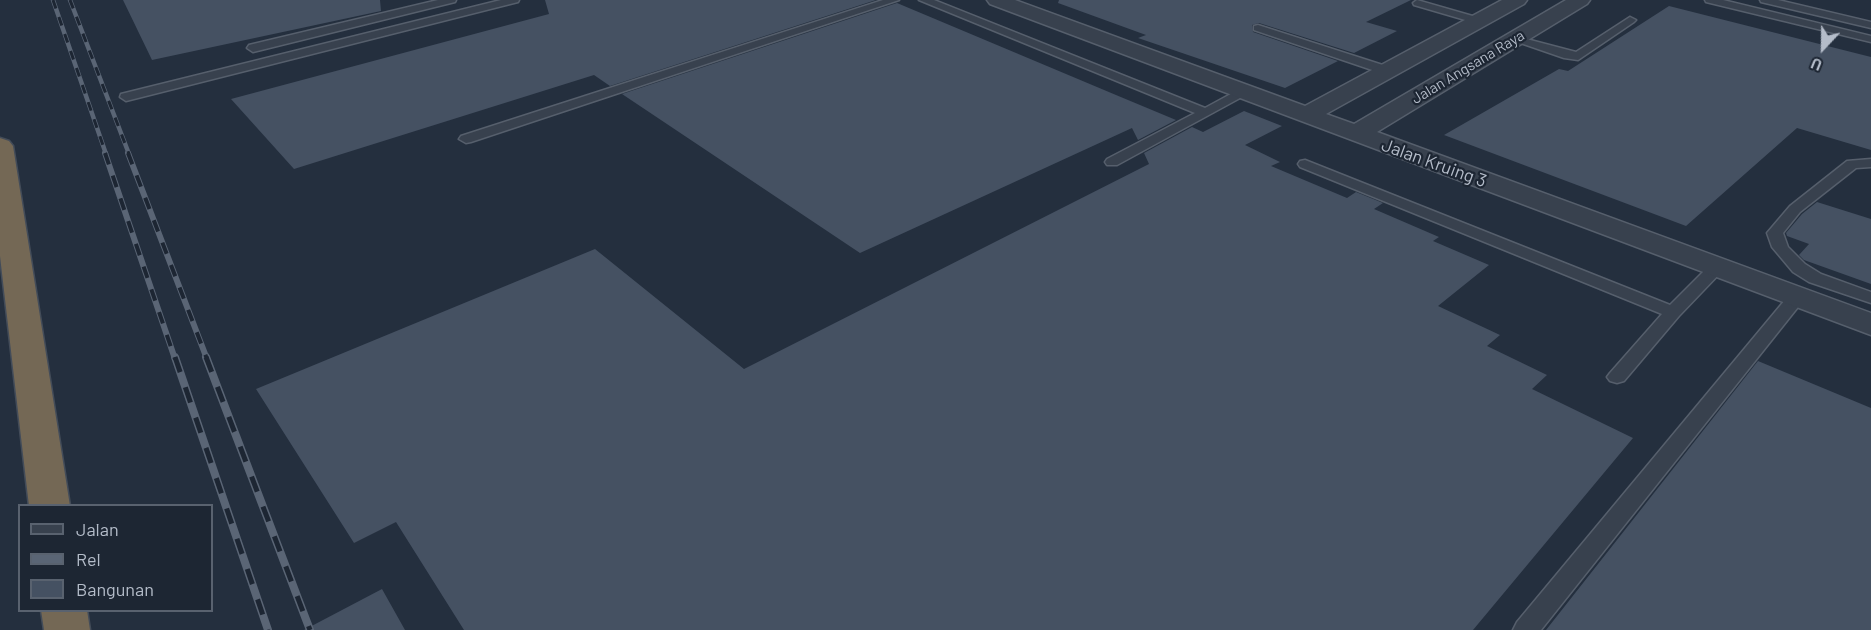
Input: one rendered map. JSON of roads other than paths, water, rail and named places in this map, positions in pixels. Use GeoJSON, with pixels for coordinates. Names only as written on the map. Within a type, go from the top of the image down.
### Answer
{"type":"FeatureCollection","features":[{"type":"Feature","properties":{"kind":"highway"},"geometry":{"type":"LineString","coordinates":[[0,146],[50,504]]}},
{"type":"Feature","properties":{"kind":"highway"},"geometry":{"type":"LineString","coordinates":[[64,612],[67,630]]}},
{"type":"Feature","properties":{"kind":"street","name":"Jalan Kruing 3"},"geometry":{"type":"LineString","coordinates":[[997,0],[1871,326]]}},
{"type":"Feature","properties":{"kind":"street","name":"Jalan Angsana Raya"},"geometry":{"type":"LineString","coordinates":[[1306,115],[1517,0]]}},
{"type":"Feature","properties":{"kind":"street","name":"Jalan Angsana Raya"},"geometry":{"type":"LineString","coordinates":[[1356,134],[1580,0]]}},
{"type":"Feature","properties":{"kind":"lane"},"geometry":{"type":"LineString","coordinates":[[253,48],[451,0]]}},
{"type":"Feature","properties":{"kind":"lane"},"geometry":{"type":"LineString","coordinates":[[126,98],[514,0]]}},
{"type":"Feature","properties":{"kind":"lane"},"geometry":{"type":"LineString","coordinates":[[466,139],[894,0]]}},
{"type":"Feature","properties":{"kind":"lane"},"geometry":{"type":"LineString","coordinates":[[924,0],[1206,113]]}},
{"type":"Feature","properties":{"kind":"lane"},"geometry":{"type":"LineString","coordinates":[[1710,0],[1871,39]]}},
{"type":"Feature","properties":{"kind":"lane"},"geometry":{"type":"LineString","coordinates":[[1765,0],[1869,25]]}},
{"type":"Feature","properties":{"kind":"lane"},"geometry":{"type":"LineString","coordinates":[[1418,3],[1479,21]]}},
{"type":"Feature","properties":{"kind":"lane"},"geometry":{"type":"LineString","coordinates":[[1515,39],[1568,55],[1579,55],[1630,20]]}},
{"type":"Feature","properties":{"kind":"lane"},"geometry":{"type":"LineString","coordinates":[[1258,28],[1388,71]]}},
{"type":"Feature","properties":{"kind":"lane"},"geometry":{"type":"LineString","coordinates":[[1112,162],[1245,92]]}},
{"type":"Feature","properties":{"kind":"lane"},"geometry":{"type":"LineString","coordinates":[[1871,163],[1852,164],[1795,209],[1775,232],[1780,247],[1799,268],[1815,278],[1871,298]]}},
{"type":"Feature","properties":{"kind":"lane"},"geometry":{"type":"LineString","coordinates":[[1305,164],[1673,312]]}},
{"type":"Feature","properties":{"kind":"lane"},"geometry":{"type":"LineString","coordinates":[[1617,377],[1673,312],[1717,268]]}},
{"type":"Feature","properties":{"kind":"lane"},"geometry":{"type":"LineString","coordinates":[[1526,630],[1796,298]]}},
{"type":"Feature","properties":{"kind":"railway"},"geometry":{"type":"LineString","coordinates":[[53,0],[106,154]]}},
{"type":"Feature","properties":{"kind":"railway"},"geometry":{"type":"LineString","coordinates":[[70,0],[129,154]]}},
{"type":"Feature","properties":{"kind":"railway"},"geometry":{"type":"LineString","coordinates":[[105,153],[175,359]]}},
{"type":"Feature","properties":{"kind":"railway"},"geometry":{"type":"LineString","coordinates":[[128,153],[207,359]]}},
{"type":"Feature","properties":{"kind":"railway"},"geometry":{"type":"LineString","coordinates":[[175,357],[268,630]]}},
{"type":"Feature","properties":{"kind":"railway"},"geometry":{"type":"LineString","coordinates":[[206,357],[310,630]]}}]}
